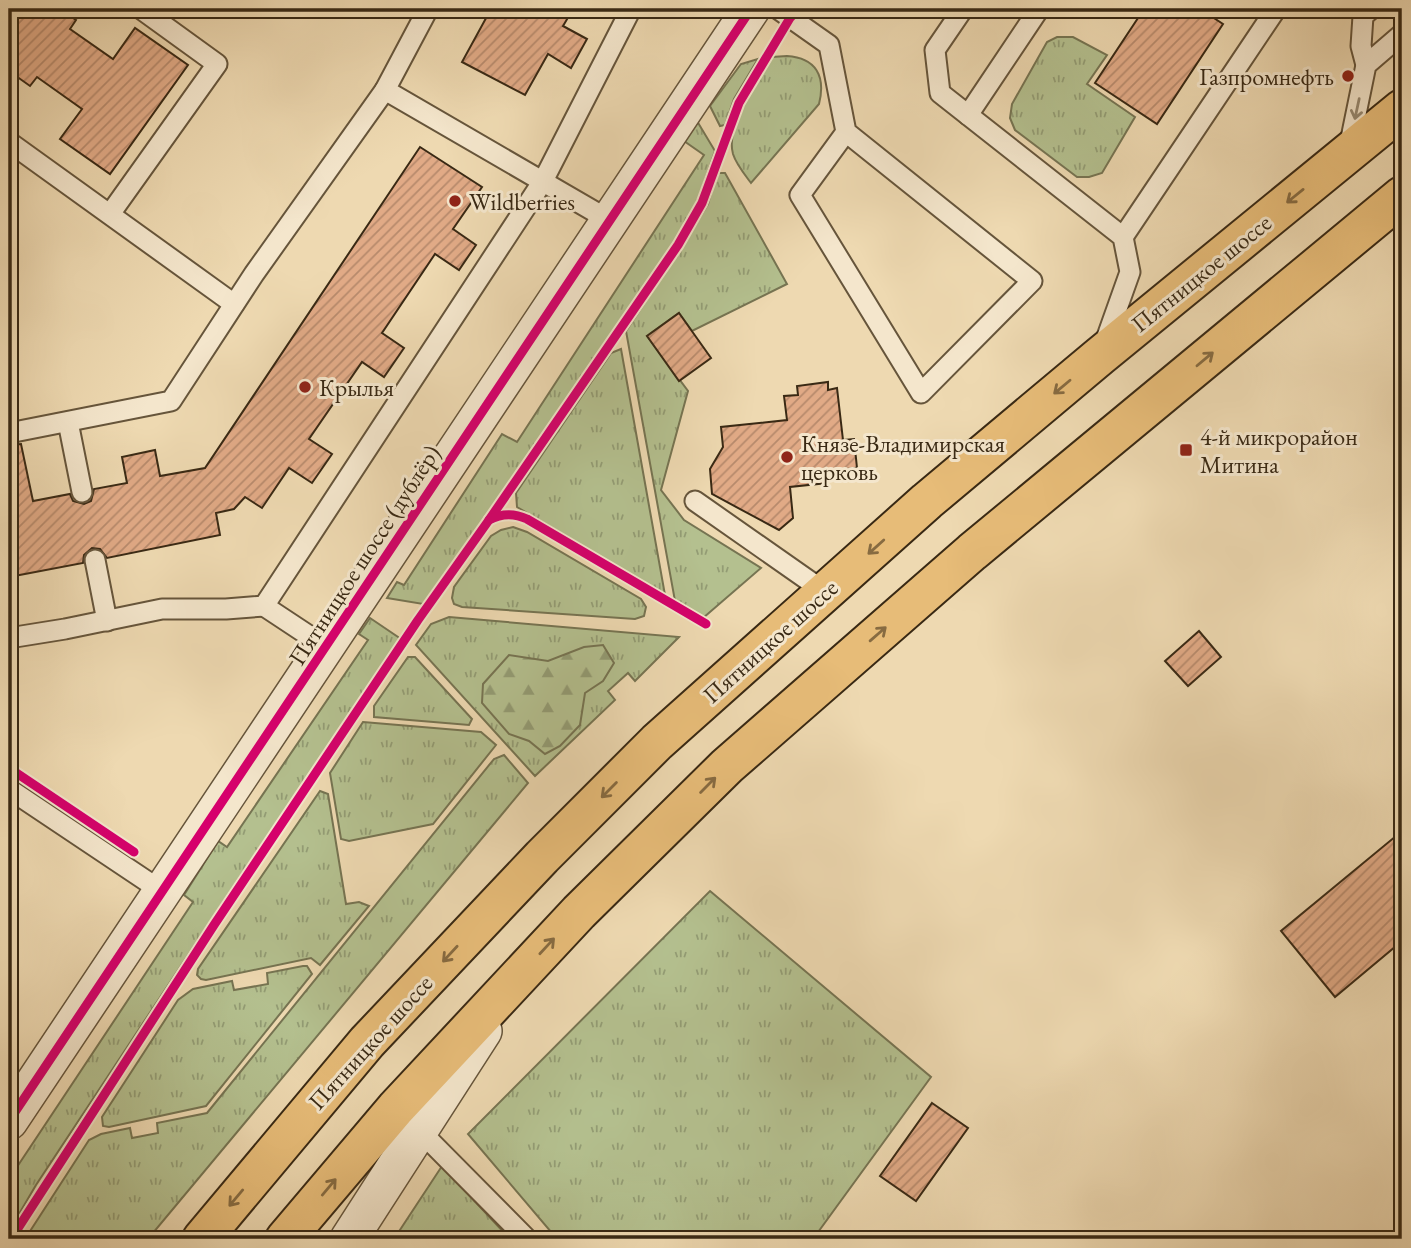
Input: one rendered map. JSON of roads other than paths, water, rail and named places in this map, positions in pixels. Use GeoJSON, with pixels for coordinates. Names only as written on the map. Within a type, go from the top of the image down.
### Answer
{"type":"FeatureCollection","features":[{"type":"Feature","properties":{"kind":"main road","name":"Пятницкое шоссе"},"geometry":{"type":"LineString","coordinates":[[202,1239],[366,1042],[542,857],[657,742],[927,501],[1402,109]]}},
{"type":"Feature","properties":{"kind":"main road"},"geometry":{"type":"LineString","coordinates":[[285,1239],[396,1108],[579,912],[727,766],[972,552],[1402,196]]}},
{"type":"Feature","properties":{"kind":"street","name":"Пятницкое шоссе (дублёр)"},"geometry":{"type":"LineString","coordinates":[[9,1121],[751,9]]}},
{"type":"Feature","properties":{"kind":"street"},"geometry":{"type":"LineString","coordinates":[[349,1239],[418,1129],[522,973]]}},
{"type":"Feature","properties":{"kind":"lane"},"geometry":{"type":"LineString","coordinates":[[110,214],[218,64],[141,9]]}},
{"type":"Feature","properties":{"kind":"lane"},"geometry":{"type":"LineString","coordinates":[[9,433],[171,401],[234,304],[385,90],[428,9]]}},
{"type":"Feature","properties":{"kind":"lane"},"geometry":{"type":"LineString","coordinates":[[264,606],[543,181],[631,9]]}},
{"type":"Feature","properties":{"kind":"lane"},"geometry":{"type":"LineString","coordinates":[[778,9],[829,45],[846,132],[1032,281],[921,393],[800,195],[846,132]]}},
{"type":"Feature","properties":{"kind":"lane"},"geometry":{"type":"LineString","coordinates":[[962,9],[935,50],[940,93],[1123,237],[1130,272],[1100,356]]}},
{"type":"Feature","properties":{"kind":"lane"},"geometry":{"type":"LineString","coordinates":[[968,115],[1039,9]]}},
{"type":"Feature","properties":{"kind":"lane"},"geometry":{"type":"LineString","coordinates":[[1123,237],[1276,9]]}},
{"type":"Feature","properties":{"kind":"lane"},"geometry":{"type":"LineString","coordinates":[[1348,153],[1366,65],[1361,46],[1363,16],[1371,9]]}},
{"type":"Feature","properties":{"kind":"lane"},"geometry":{"type":"LineString","coordinates":[[1366,65],[1402,34]]}},
{"type":"Feature","properties":{"kind":"lane"},"geometry":{"type":"LineString","coordinates":[[385,90],[609,220]]}},
{"type":"Feature","properties":{"kind":"lane"},"geometry":{"type":"LineString","coordinates":[[9,142],[234,304]]}},
{"type":"Feature","properties":{"kind":"lane"},"geometry":{"type":"LineString","coordinates":[[68,422],[82,492]]}},
{"type":"Feature","properties":{"kind":"lane"},"geometry":{"type":"LineString","coordinates":[[695,501],[825,592]]}},
{"type":"Feature","properties":{"kind":"lane"},"geometry":{"type":"LineString","coordinates":[[95,561],[107,621]]}},
{"type":"Feature","properties":{"kind":"lane"},"geometry":{"type":"LineString","coordinates":[[9,638],[162,609],[264,606],[326,647]]}},
{"type":"Feature","properties":{"kind":"lane"},"geometry":{"type":"LineString","coordinates":[[9,789],[163,892]]}},
{"type":"Feature","properties":{"kind":"lane"},"geometry":{"type":"LineString","coordinates":[[418,1129],[527,1239]]}},
{"type":"Feature","properties":{"kind":"place","name":"Газпромнефть"},"geometry":{"type":"Point","coordinates":[1348,76]}},
{"type":"Feature","properties":{"kind":"place","name":"Wildberries"},"geometry":{"type":"Point","coordinates":[455,201]}},
{"type":"Feature","properties":{"kind":"place","name":"Крылья"},"geometry":{"type":"Point","coordinates":[305,387]}},
{"type":"Feature","properties":{"kind":"place","name":"4-й микрорайон Митина"},"geometry":{"type":"Point","coordinates":[1186,450]}},
{"type":"Feature","properties":{"kind":"place","name":"Князе-Владимирская церковь"},"geometry":{"type":"Point","coordinates":[787,457]}}]}
